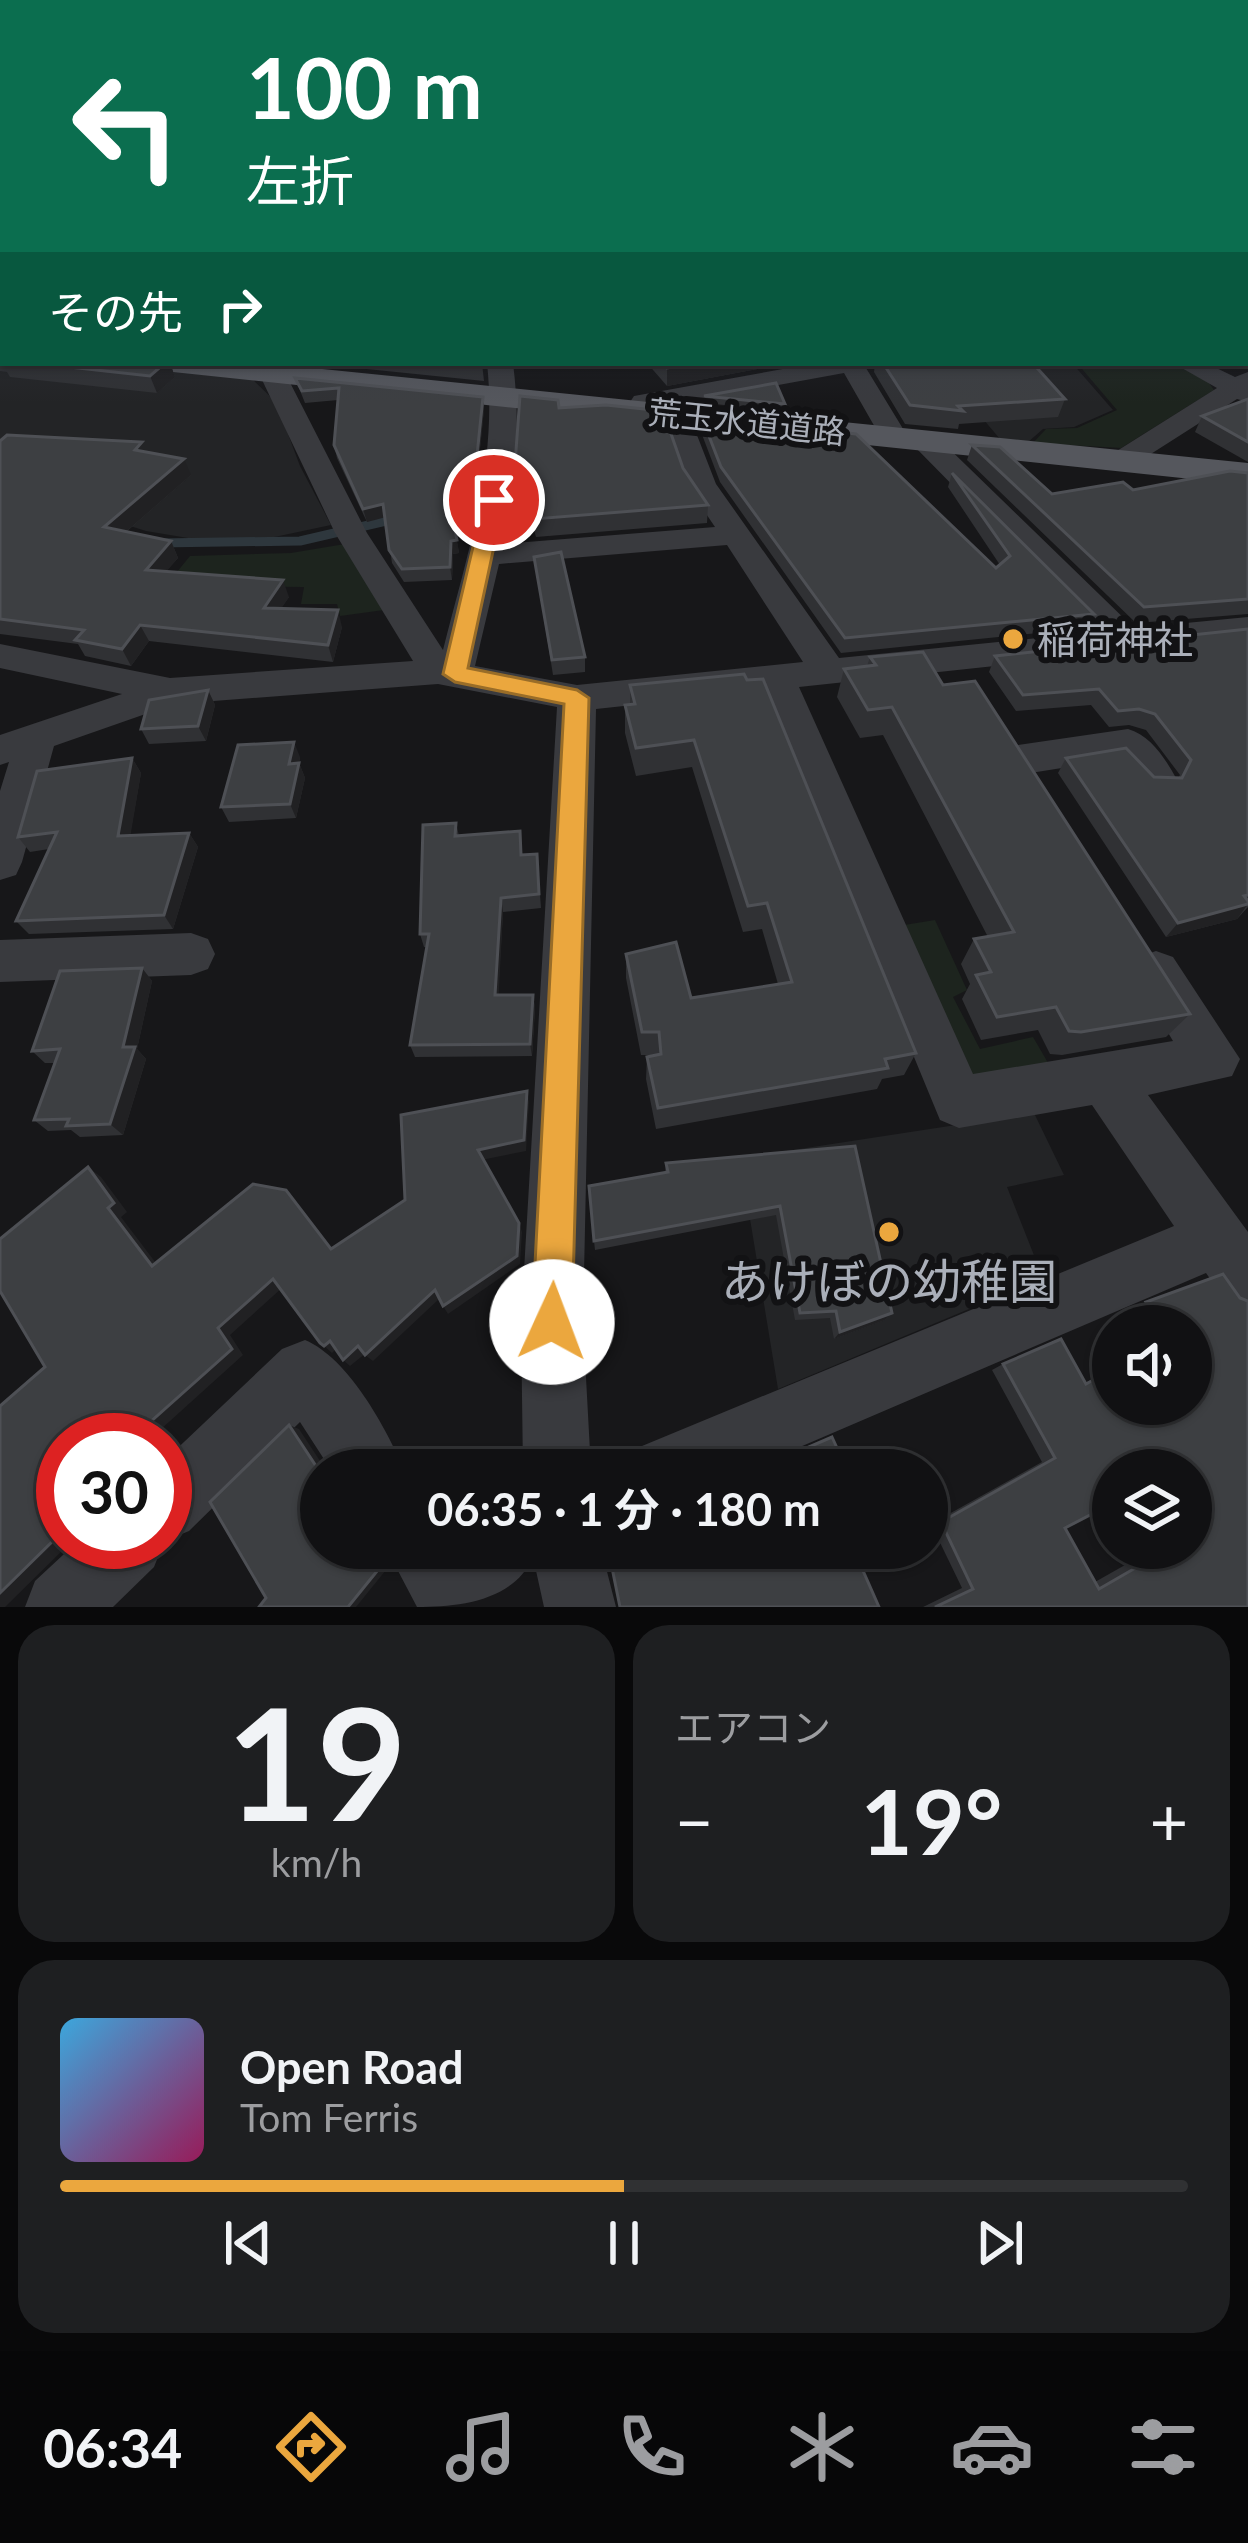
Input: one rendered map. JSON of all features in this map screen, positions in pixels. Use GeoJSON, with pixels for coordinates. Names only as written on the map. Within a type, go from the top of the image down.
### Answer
{"type":"FeatureCollection","features":[{"type":"Feature","properties":{"kind":"main road","name":"荒玉水道道路"},"geometry":{"type":"LineString","coordinates":[[231,366],[1122,460],[1240,478]]}},
{"type":"Feature","properties":{"kind":"street"},"geometry":{"type":"LineString","coordinates":[[446,673],[493,506],[507,398],[501,366]]}},
{"type":"Feature","properties":{"kind":"street"},"geometry":{"type":"LineString","coordinates":[[612,406],[830,366]]}},
{"type":"Feature","properties":{"kind":"street"},"geometry":{"type":"LineString","coordinates":[[843,366],[909,439],[1126,641]]}},
{"type":"Feature","properties":{"kind":"street"},"geometry":{"type":"LineString","coordinates":[[1193,366],[1244,387]]}},
{"type":"Feature","properties":{"kind":"street"},"geometry":{"type":"LineString","coordinates":[[269,368],[349,530],[446,673]]}},
{"type":"Feature","properties":{"kind":"street"},"geometry":{"type":"LineString","coordinates":[[1122,460],[1244,387]]}},
{"type":"Feature","properties":{"kind":"street"},"geometry":{"type":"LineString","coordinates":[[675,412],[699,479],[829,672]]}},
{"type":"Feature","properties":{"kind":"street"},"geometry":{"type":"LineString","coordinates":[[481,556],[735,535]]}},
{"type":"Feature","properties":{"kind":"street"},"geometry":{"type":"LineString","coordinates":[[998,727],[1126,641],[1248,628]]}},
{"type":"Feature","properties":{"kind":"street"},"geometry":{"type":"LineString","coordinates":[[0,656],[171,691],[446,673],[577,698],[829,672],[998,727],[1128,743],[1155,778]]}},
{"type":"Feature","properties":{"kind":"street"},"geometry":{"type":"LineString","coordinates":[[776,677],[959,1102],[1214,1059],[1129,931]]}},
{"type":"Feature","properties":{"kind":"street"},"geometry":{"type":"LineString","coordinates":[[0,862],[18,744],[171,691]]}},
{"type":"Feature","properties":{"kind":"street"},"geometry":{"type":"LineString","coordinates":[[555,1449],[552,1322],[577,698]]}},
{"type":"Feature","properties":{"kind":"street"},"geometry":{"type":"LineString","coordinates":[[0,961],[191,954]]}},
{"type":"Feature","properties":{"kind":"street"},"geometry":{"type":"LineString","coordinates":[[723,1449],[1231,1261],[1104,1078]]}},
{"type":"Feature","properties":{"kind":"street"},"geometry":{"type":"LineString","coordinates":[[192,1481],[305,1372],[356,1449]]}},
{"type":"Feature","properties":{"kind":"street"},"geometry":{"type":"LineString","coordinates":[[61,1607],[101,1569]]}},
{"type":"Feature","properties":{"kind":"street"},"geometry":{"type":"LineString","coordinates":[[435,1569],[443,1582],[466,1569]]}},
{"type":"Feature","properties":{"kind":"street"},"geometry":{"type":"LineString","coordinates":[[571,1569],[580,1607]]}},
{"type":"Feature","properties":{"kind":"shaded area"},"geometry":{"type":"Polygon","coordinates":[[[0,366],[124,366],[251,378],[276,402],[300,466],[331,525],[265,539],[200,540],[146,531],[54,502],[0,501],[0,366]]]}},
{"type":"Feature","properties":{"kind":"shaded area"},"geometry":{"type":"Polygon","coordinates":[[[938,366],[1075,366],[1113,410],[1074,427],[1043,429],[1027,443],[1000,439],[938,366]]]}},
{"type":"Feature","properties":{"kind":"shaded area"},"geometry":{"type":"Polygon","coordinates":[[[1080,366],[1178,366],[1203,378],[1214,390],[1121,448],[1033,443],[1046,429],[1077,428],[1117,410],[1080,366]]]}},
{"type":"Feature","properties":{"kind":"shaded area"},"geometry":{"type":"Polygon","coordinates":[[[345,544],[384,610],[340,616],[337,604],[301,604],[304,587],[218,586],[159,594],[190,556],[291,553],[345,544]]]}},
{"type":"Feature","properties":{"kind":"shaded area"},"geometry":{"type":"Polygon","coordinates":[[[935,920],[967,990],[953,997],[980,1049],[1033,1037],[1058,1080],[963,1096],[892,927],[935,920]]]}},
{"type":"Feature","properties":{"kind":"shaded area","name":"あけぼの幼稚園"},"geometry":{"type":"Polygon","coordinates":[[[1034,1113],[1064,1175],[1007,1187],[1043,1278],[778,1389],[740,1158],[1034,1113]]]}},
{"type":"Feature","properties":{"kind":"building"},"geometry":{"type":"Polygon","coordinates":[[[60,366],[162,366],[150,376],[60,366]]]}},
{"type":"Feature","properties":{"kind":"building"},"geometry":{"type":"Polygon","coordinates":[[[885,366],[1034,366],[1065,399],[958,406],[963,411],[910,405],[885,366]]]}},
{"type":"Feature","properties":{"kind":"building"},"geometry":{"type":"Polygon","coordinates":[[[295,378],[483,397],[474,485],[447,491],[457,540],[451,541],[450,567],[402,569],[389,550],[383,504],[363,509],[334,445],[339,388],[302,391],[295,378]]]}},
{"type":"Feature","properties":{"kind":"building"},"geometry":{"type":"Polygon","coordinates":[[[776,383],[785,404],[704,396],[776,383]]]}},
{"type":"Feature","properties":{"kind":"building"},"geometry":{"type":"Polygon","coordinates":[[[520,396],[558,400],[559,408],[606,405],[663,411],[683,468],[708,505],[534,519],[522,477],[514,478],[520,396]]]}},
{"type":"Feature","properties":{"kind":"building"},"geometry":{"type":"Polygon","coordinates":[[[1248,399],[1248,442],[1202,416],[1248,399]]]}},
{"type":"Feature","properties":{"kind":"building"},"geometry":{"type":"Polygon","coordinates":[[[702,418],[856,434],[996,568],[1010,556],[952,473],[1094,614],[845,638],[721,467],[702,418]]]}},
{"type":"Feature","properties":{"kind":"building"},"geometry":{"type":"Polygon","coordinates":[[[7,435],[142,442],[135,450],[184,459],[104,527],[171,541],[146,570],[283,580],[264,608],[338,610],[328,645],[140,625],[122,649],[75,640],[84,630],[0,619],[0,441],[7,435]]]}},
{"type":"Feature","properties":{"kind":"building"},"geometry":{"type":"Polygon","coordinates":[[[972,445],[1000,447],[1052,494],[1123,482],[1133,490],[1230,471],[1248,473],[1248,599],[1144,607],[972,445]]]}},
{"type":"Feature","properties":{"kind":"building"},"geometry":{"type":"Polygon","coordinates":[[[561,552],[585,657],[552,660],[534,557],[561,552]]]}},
{"type":"Feature","properties":{"kind":"building"},"geometry":{"type":"Polygon","coordinates":[[[1248,629],[1248,895],[1244,896],[1248,904],[1178,923],[1066,758],[1126,748],[1154,777],[1182,778],[1191,760],[1155,714],[1139,709],[1118,711],[1099,689],[1023,695],[995,656],[1248,629]]]}},
{"type":"Feature","properties":{"kind":"building"},"geometry":{"type":"Polygon","coordinates":[[[923,652],[943,685],[975,681],[1190,1014],[1081,1032],[1069,1031],[1056,1007],[997,1017],[976,975],[991,972],[974,939],[1014,932],[892,707],[868,710],[844,669],[876,665],[870,657],[923,652]]]}},
{"type":"Feature","properties":{"kind":"building"},"geometry":{"type":"Polygon","coordinates":[[[744,674],[747,680],[763,679],[916,1053],[885,1059],[888,1068],[658,1108],[647,1057],[661,1054],[659,1032],[642,1032],[626,954],[676,942],[691,998],[792,982],[767,903],[748,906],[694,740],[636,748],[625,705],[635,704],[630,685],[744,674]]]}},
{"type":"Feature","properties":{"kind":"building"},"geometry":{"type":"Polygon","coordinates":[[[208,690],[198,726],[141,729],[149,700],[208,690]]]}},
{"type":"Feature","properties":{"kind":"building"},"geometry":{"type":"Polygon","coordinates":[[[294,742],[289,764],[299,763],[290,804],[221,807],[238,745],[294,742]]]}},
{"type":"Feature","properties":{"kind":"building"},"geometry":{"type":"Polygon","coordinates":[[[132,758],[118,836],[189,833],[164,915],[16,921],[57,832],[18,837],[37,771],[132,758]]]}},
{"type":"Feature","properties":{"kind":"building"},"geometry":{"type":"Polygon","coordinates":[[[456,823],[455,836],[520,831],[521,855],[537,854],[539,894],[501,898],[495,995],[533,995],[530,1044],[410,1045],[429,934],[420,934],[423,825],[456,823]]]}},
{"type":"Feature","properties":{"kind":"building"},"geometry":{"type":"Polygon","coordinates":[[[142,968],[123,1047],[135,1047],[110,1124],[66,1126],[69,1119],[34,1120],[60,1049],[32,1051],[60,971],[142,968]]]}},
{"type":"Feature","properties":{"kind":"building"},"geometry":{"type":"Polygon","coordinates":[[[527,1091],[524,1140],[478,1150],[519,1223],[517,1256],[443,1306],[435,1290],[365,1355],[358,1346],[343,1360],[330,1341],[324,1346],[320,1343],[273,1279],[218,1328],[232,1349],[160,1413],[36,1413],[36,1558],[0,1593],[0,1406],[45,1367],[0,1291],[0,1239],[88,1167],[114,1203],[108,1208],[152,1266],[253,1184],[286,1190],[331,1249],[405,1200],[401,1115],[527,1091]]]}},
{"type":"Feature","properties":{"kind":"building"},"geometry":{"type":"Polygon","coordinates":[[[855,1146],[892,1313],[840,1332],[836,1311],[800,1313],[780,1206],[594,1241],[589,1186],[668,1172],[666,1163],[855,1146]]]}},
{"type":"Feature","properties":{"kind":"building"},"geometry":{"type":"Polygon","coordinates":[[[1223,1274],[1240,1298],[1248,1301],[1248,1607],[935,1607],[973,1589],[948,1537],[948,1518],[1055,1458],[1003,1364],[1061,1339],[1086,1384],[1092,1381],[1092,1425],[1212,1425],[1212,1305],[1146,1302],[1223,1274]]]}},
{"type":"Feature","properties":{"kind":"building"},"geometry":{"type":"Polygon","coordinates":[[[289,1425],[305,1449],[300,1449],[300,1569],[379,1569],[348,1607],[259,1607],[266,1598],[210,1502],[289,1425]]]}},
{"type":"Feature","properties":{"kind":"building"},"geometry":{"type":"Polygon","coordinates":[[[832,1437],[837,1449],[804,1449],[832,1437]]]}},
{"type":"Feature","properties":{"kind":"building"},"geometry":{"type":"Polygon","coordinates":[[[612,1569],[862,1569],[879,1607],[620,1607],[612,1569]]]}},
{"type":"Feature","properties":{"kind":"waterway"},"geometry":{"type":"LineString","coordinates":[[437,513],[542,501]]}},
{"type":"Feature","properties":{"kind":"waterway"},"geometry":{"type":"LineString","coordinates":[[158,543],[300,541],[399,518]]}},
{"type":"Feature","properties":{"kind":"place","name":"稲荷神社"},"geometry":{"type":"Point","coordinates":[1013,639]}},
{"type":"Feature","properties":{"kind":"place","name":"あけぼの幼稚園"},"geometry":{"type":"Point","coordinates":[889,1232]}},
{"type":"Feature","properties":{"kind":"route"},"geometry":{"type":"LineString","coordinates":[[494,500],[455,674],[577,698],[552,1322]]}}]}
